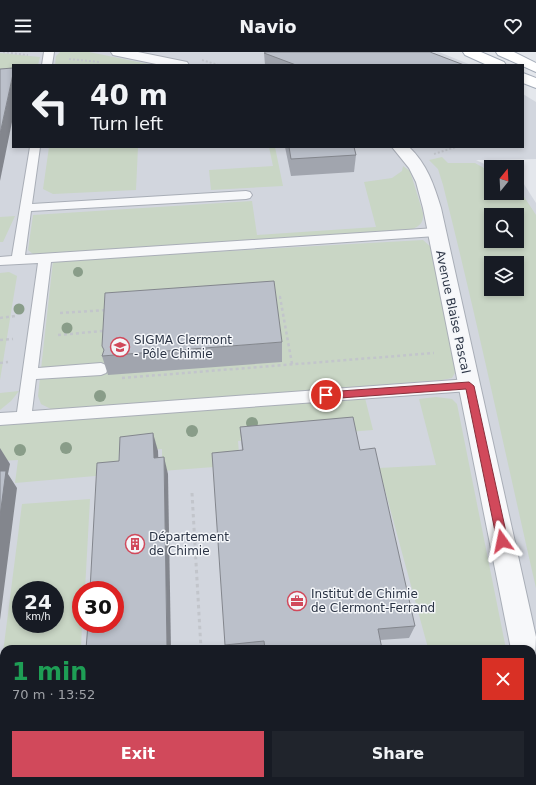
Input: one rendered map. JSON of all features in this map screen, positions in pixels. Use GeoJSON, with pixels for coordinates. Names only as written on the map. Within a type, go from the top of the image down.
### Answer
{"type":"FeatureCollection","features":[{"type":"Feature","properties":{"kind":"main road"},"geometry":{"type":"LineString","coordinates":[[470,52],[497,64]]}},
{"type":"Feature","properties":{"kind":"main road"},"geometry":{"type":"LineString","coordinates":[[503,52],[536,68]]}},
{"type":"Feature","properties":{"kind":"main road"},"geometry":{"type":"LineString","coordinates":[[524,78],[536,84]]}},
{"type":"Feature","properties":{"kind":"street"},"geometry":{"type":"LineString","coordinates":[[118,52],[177,64]]}},
{"type":"Feature","properties":{"kind":"street","name":"Avenue Blaise Pascal"},"geometry":{"type":"LineString","coordinates":[[401,148],[418,167],[432,208],[524,645]]}},
{"type":"Feature","properties":{"kind":"lane"},"geometry":{"type":"LineString","coordinates":[[18,260],[35,148]]}},
{"type":"Feature","properties":{"kind":"lane"},"geometry":{"type":"LineString","coordinates":[[26,208],[246,195]]}},
{"type":"Feature","properties":{"kind":"lane"},"geometry":{"type":"LineString","coordinates":[[0,261],[436,232]]}},
{"type":"Feature","properties":{"kind":"lane"},"geometry":{"type":"LineString","coordinates":[[24,416],[45,258]]}},
{"type":"Feature","properties":{"kind":"lane"},"geometry":{"type":"LineString","coordinates":[[29,374],[101,369]]}},
{"type":"Feature","properties":{"kind":"lane"},"geometry":{"type":"LineString","coordinates":[[0,419],[24,416],[469,386]]}},
{"type":"Feature","properties":{"kind":"path"},"geometry":{"type":"LineString","coordinates":[[3,52],[48,58],[102,62]]}},
{"type":"Feature","properties":{"kind":"path"},"geometry":{"type":"LineString","coordinates":[[273,297],[280,297],[292,364]]}},
{"type":"Feature","properties":{"kind":"path"},"geometry":{"type":"LineString","coordinates":[[37,315],[112,309]]}},
{"type":"Feature","properties":{"kind":"path"},"geometry":{"type":"LineString","coordinates":[[104,310],[104,317]]}},
{"type":"Feature","properties":{"kind":"path"},"geometry":{"type":"LineString","coordinates":[[0,318],[11,317]]}},
{"type":"Feature","properties":{"kind":"path"},"geometry":{"type":"LineString","coordinates":[[34,337],[103,332],[103,324]]}},
{"type":"Feature","properties":{"kind":"path"},"geometry":{"type":"LineString","coordinates":[[0,340],[7,339]]}},
{"type":"Feature","properties":{"kind":"path"},"geometry":{"type":"LineString","coordinates":[[101,369],[101,379],[434,353]]}},
{"type":"Feature","properties":{"kind":"path"},"geometry":{"type":"LineString","coordinates":[[192,493],[201,645]]}},
{"type":"Feature","properties":{"kind":"shaded area"},"geometry":{"type":"Polygon","coordinates":[[[0,52],[439,52],[469,64],[12,64],[12,148],[524,148],[524,95],[536,102],[536,159],[476,160],[484,164],[484,200],[524,200],[524,184],[536,203],[536,645],[0,645],[0,52]]]}},
{"type":"Feature","properties":{"kind":"green space"},"geometry":{"type":"Polygon","coordinates":[[[60,52],[89,52],[148,64],[55,64],[56,56],[60,52]]]}},
{"type":"Feature","properties":{"kind":"green space"},"geometry":{"type":"Polygon","coordinates":[[[0,53],[40,57],[38,64],[12,64],[12,85],[0,85],[0,53]]]}},
{"type":"Feature","properties":{"kind":"green space"},"geometry":{"type":"Polygon","coordinates":[[[49,148],[138,148],[136,190],[53,194],[43,189],[49,148]]]}},
{"type":"Feature","properties":{"kind":"green space"},"geometry":{"type":"Polygon","coordinates":[[[269,148],[275,148],[283,186],[211,190],[209,170],[273,166],[269,148]]]}},
{"type":"Feature","properties":{"kind":"green space"},"geometry":{"type":"Polygon","coordinates":[[[442,157],[448,163],[475,163],[484,168],[484,200],[524,200],[524,197],[536,215],[536,588],[479,336],[438,169],[429,160],[442,157]]]}},
{"type":"Feature","properties":{"kind":"green space"},"geometry":{"type":"Polygon","coordinates":[[[403,166],[410,171],[423,213],[421,223],[413,229],[33,254],[28,250],[33,215],[252,201],[257,235],[376,227],[364,182],[392,178],[402,171],[403,166]]]}},
{"type":"Feature","properties":{"kind":"green space"},"geometry":{"type":"Polygon","coordinates":[[[15,216],[3,242],[0,242],[0,217],[15,216]]]}},
{"type":"Feature","properties":{"kind":"green space"},"geometry":{"type":"Polygon","coordinates":[[[423,240],[432,248],[456,371],[452,378],[65,409],[51,409],[41,404],[38,396],[53,261],[423,240]]]}},
{"type":"Feature","properties":{"kind":"green space"},"geometry":{"type":"Polygon","coordinates":[[[9,272],[17,276],[0,380],[0,273],[9,272]]]}},
{"type":"Feature","properties":{"kind":"green space"},"geometry":{"type":"Polygon","coordinates":[[[19,391],[11,401],[0,410],[0,393],[19,391]]]}},
{"type":"Feature","properties":{"kind":"green space"},"geometry":{"type":"Polygon","coordinates":[[[436,397],[452,399],[457,404],[505,645],[427,645],[379,468],[436,465],[419,399],[436,397]]]}},
{"type":"Feature","properties":{"kind":"green space"},"geometry":{"type":"Polygon","coordinates":[[[365,398],[373,430],[238,441],[240,465],[162,471],[162,449],[119,452],[118,474],[15,483],[18,460],[0,461],[0,425],[365,398]]]}},
{"type":"Feature","properties":{"kind":"green space"},"geometry":{"type":"Polygon","coordinates":[[[90,499],[85,581],[72,581],[72,633],[82,633],[81,645],[4,645],[12,582],[12,633],[64,633],[64,581],[12,581],[22,504],[90,499]]]}},
{"type":"Feature","properties":{"kind":"building"},"geometry":{"type":"Polygon","coordinates":[[[430,52],[461,64],[293,64],[264,53],[430,52]]]}},
{"type":"Feature","properties":{"kind":"building"},"geometry":{"type":"Polygon","coordinates":[[[12,68],[12,79],[0,134],[0,69],[12,68]]]}},
{"type":"Feature","properties":{"kind":"building"},"geometry":{"type":"Polygon","coordinates":[[[289,148],[354,148],[356,155],[291,159],[289,148]]]}},
{"type":"Feature","properties":{"kind":"building"},"geometry":{"type":"Polygon","coordinates":[[[274,281],[282,342],[102,356],[104,350],[102,346],[105,293],[274,281]]]}},
{"type":"Feature","properties":{"kind":"building"},"geometry":{"type":"Polygon","coordinates":[[[353,417],[360,450],[375,448],[415,626],[378,629],[381,645],[264,645],[264,641],[225,645],[212,453],[243,450],[240,427],[353,417]]]}},
{"type":"Feature","properties":{"kind":"building","name":"Département de Chimie"},"geometry":{"type":"Polygon","coordinates":[[[153,433],[154,458],[164,457],[167,645],[86,645],[87,633],[124,633],[124,581],[90,581],[97,463],[119,461],[120,437],[153,433]]]}},
{"type":"Feature","properties":{"kind":"building"},"geometry":{"type":"Polygon","coordinates":[[[0,471],[6,471],[0,516],[0,471]]]}},
{"type":"Feature","properties":{"kind":"place","name":"SIGMA Clermont - Pôle Chimie"},"geometry":{"type":"Point","coordinates":[120,347]}},
{"type":"Feature","properties":{"kind":"place","name":"Département de Chimie"},"geometry":{"type":"Point","coordinates":[135,544]}},
{"type":"Feature","properties":{"kind":"place","name":"Institut de Chimie de Clermont-Ferrand"},"geometry":{"type":"Point","coordinates":[297,601]}},
{"type":"Feature","properties":{"kind":"route"},"geometry":{"type":"LineString","coordinates":[[326,395],[469,386],[502,541]]}}]}
